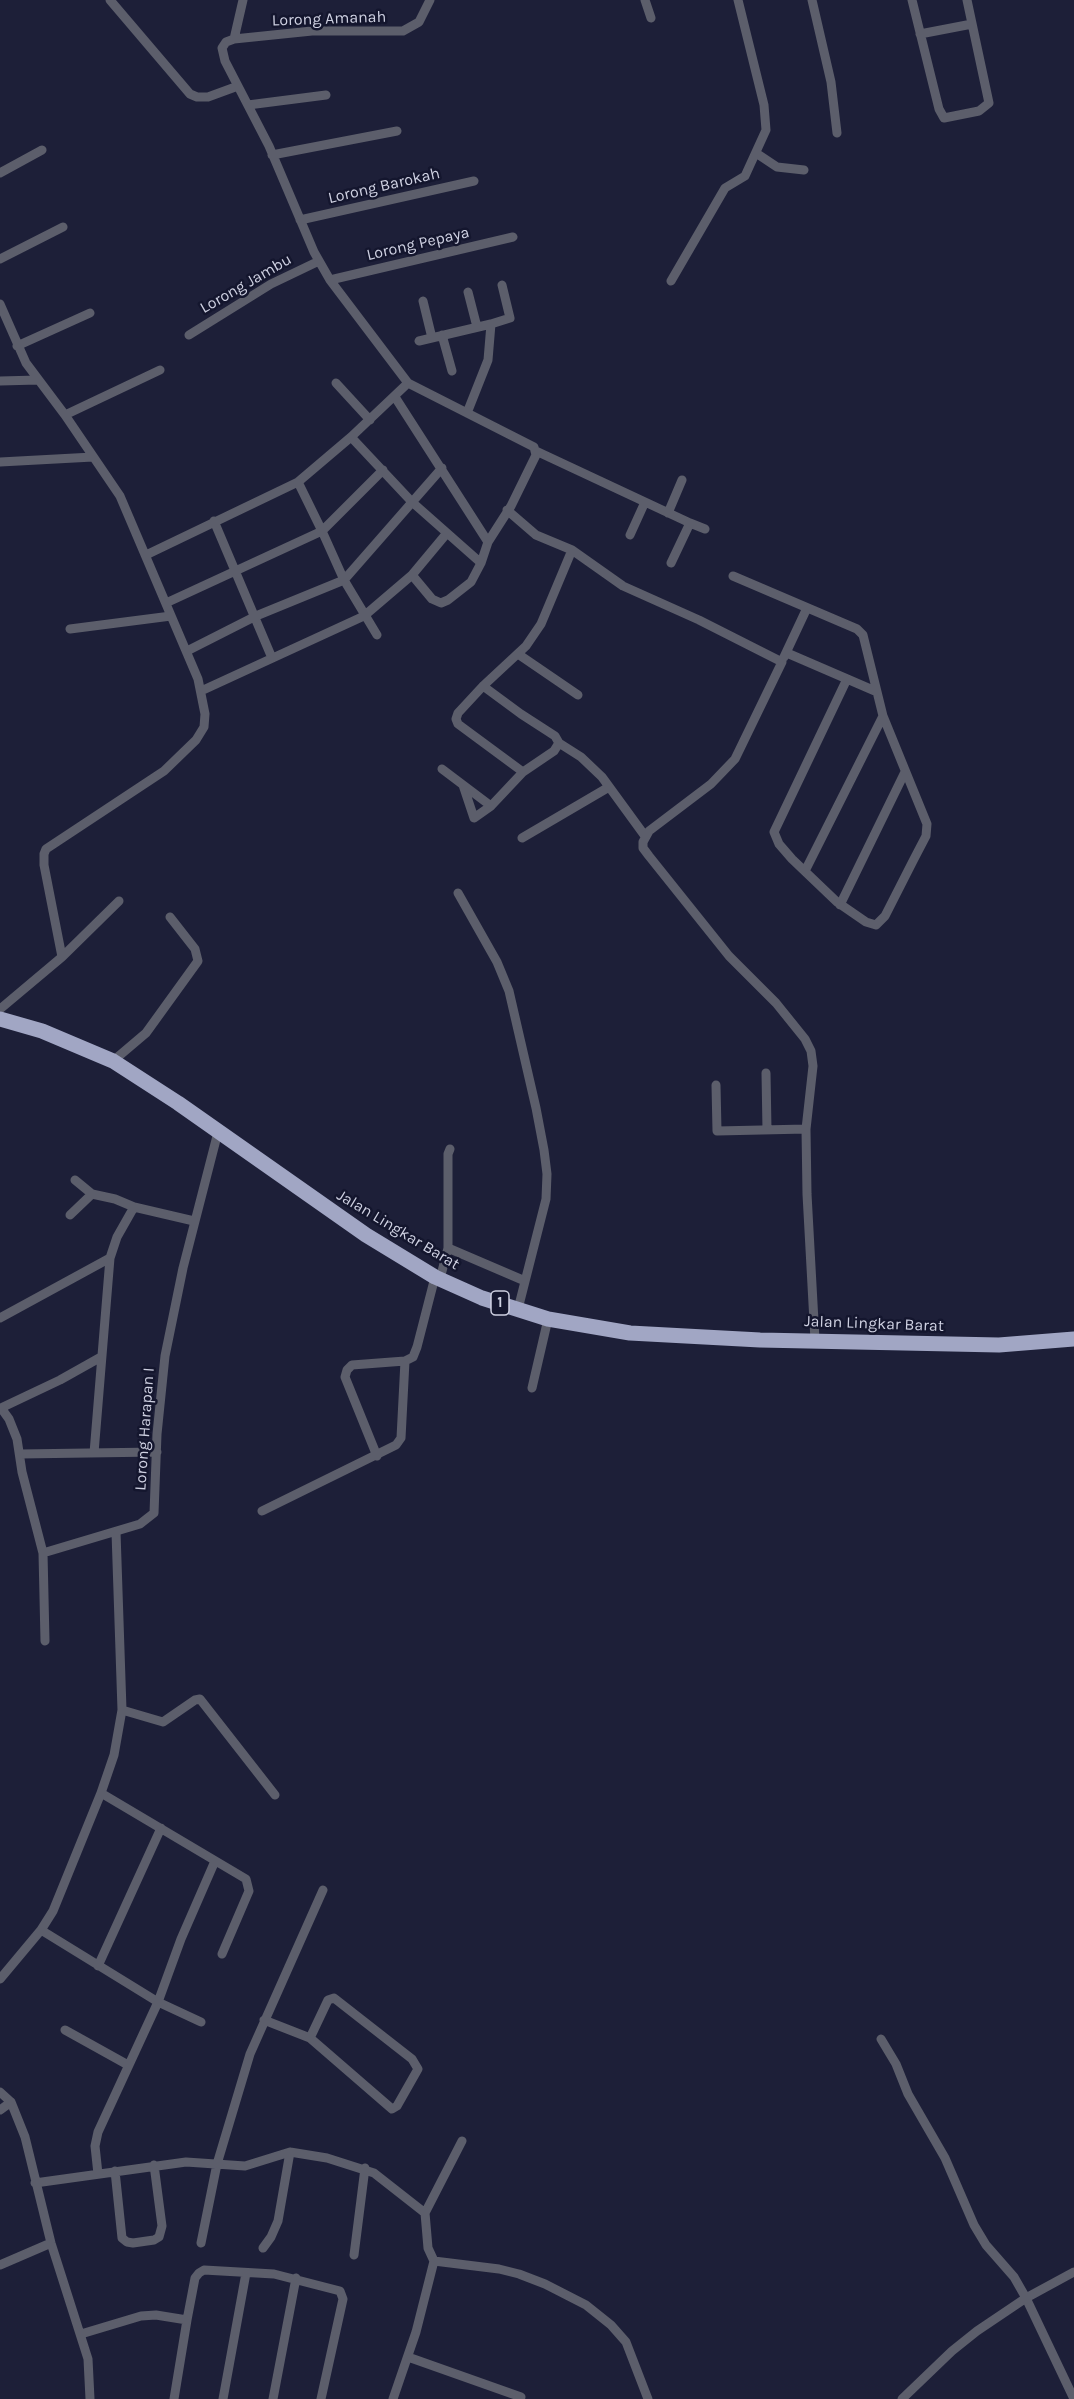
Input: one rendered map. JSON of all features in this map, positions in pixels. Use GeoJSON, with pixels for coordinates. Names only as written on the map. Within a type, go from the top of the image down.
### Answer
{"type":"FeatureCollection","features":[{"type":"Feature","properties":{"kind":"highway","name":"Jalan Lingkar Barat"},"geometry":{"type":"LineString","coordinates":[[0,1019],[42,1031],[113,1062],[178,1103],[366,1235],[438,1278],[482,1298],[548,1319],[630,1333],[760,1340],[999,1345],[1074,1340]]}},
{"type":"Feature","properties":{"kind":"street"},"geometry":{"type":"LineString","coordinates":[[110,0],[190,94],[197,97],[208,97],[238,86]]}},
{"type":"Feature","properties":{"kind":"street"},"geometry":{"type":"LineString","coordinates":[[243,0],[234,39],[226,42],[222,48],[222,54],[273,155],[300,220],[330,280],[408,383],[534,447],[536,451],[705,529]]}},
{"type":"Feature","properties":{"kind":"street","name":"Lorong Amanah"},"geometry":{"type":"LineString","coordinates":[[234,39],[312,31],[403,31],[419,22],[430,0]]}},
{"type":"Feature","properties":{"kind":"street"},"geometry":{"type":"LineString","coordinates":[[645,0],[651,18]]}},
{"type":"Feature","properties":{"kind":"street"},"geometry":{"type":"LineString","coordinates":[[671,281],[725,188],[745,177],[766,130],[764,105],[738,0]]}},
{"type":"Feature","properties":{"kind":"street"},"geometry":{"type":"LineString","coordinates":[[812,0],[831,82],[837,133]]}},
{"type":"Feature","properties":{"kind":"street"},"geometry":{"type":"LineString","coordinates":[[912,0],[939,110],[944,118],[979,111],[989,103],[967,0]]}},
{"type":"Feature","properties":{"kind":"street"},"geometry":{"type":"LineString","coordinates":[[920,34],[972,24]]}},
{"type":"Feature","properties":{"kind":"street"},"geometry":{"type":"LineString","coordinates":[[248,105],[326,95]]}},
{"type":"Feature","properties":{"kind":"street"},"geometry":{"type":"LineString","coordinates":[[273,155],[397,131]]}},
{"type":"Feature","properties":{"kind":"street"},"geometry":{"type":"LineString","coordinates":[[0,173],[42,150]]}},
{"type":"Feature","properties":{"kind":"street"},"geometry":{"type":"LineString","coordinates":[[756,153],[777,167],[804,170]]}},
{"type":"Feature","properties":{"kind":"street","name":"Lorong Barokah"},"geometry":{"type":"LineString","coordinates":[[300,220],[474,181]]}},
{"type":"Feature","properties":{"kind":"street"},"geometry":{"type":"LineString","coordinates":[[0,259],[63,227]]}},
{"type":"Feature","properties":{"kind":"street","name":"Lorong Pepaya"},"geometry":{"type":"LineString","coordinates":[[330,280],[513,237]]}},
{"type":"Feature","properties":{"kind":"street","name":"Lorong Jambu"},"geometry":{"type":"LineString","coordinates":[[189,335],[271,284],[320,261]]}},
{"type":"Feature","properties":{"kind":"street"},"geometry":{"type":"LineString","coordinates":[[419,340],[510,318],[502,285]]}},
{"type":"Feature","properties":{"kind":"street"},"geometry":{"type":"LineString","coordinates":[[468,292],[477,327]]}},
{"type":"Feature","properties":{"kind":"street"},"geometry":{"type":"LineString","coordinates":[[423,301],[452,372]]}},
{"type":"Feature","properties":{"kind":"street"},"geometry":{"type":"LineString","coordinates":[[0,304],[17,346],[38,380],[66,415],[120,496],[187,651],[201,691],[205,714],[204,727],[186,751],[165,771],[46,849],[44,865],[62,957]]}},
{"type":"Feature","properties":{"kind":"street"},"geometry":{"type":"LineString","coordinates":[[17,346],[90,313]]}},
{"type":"Feature","properties":{"kind":"street"},"geometry":{"type":"LineString","coordinates":[[467,413],[488,360],[491,324]]}},
{"type":"Feature","properties":{"kind":"street"},"geometry":{"type":"LineString","coordinates":[[66,415],[160,370]]}},
{"type":"Feature","properties":{"kind":"street"},"geometry":{"type":"LineString","coordinates":[[0,381],[38,380]]}},
{"type":"Feature","properties":{"kind":"street"},"geometry":{"type":"LineString","coordinates":[[336,383],[370,420]]}},
{"type":"Feature","properties":{"kind":"street"},"geometry":{"type":"LineString","coordinates":[[146,555],[298,482],[370,420],[408,383]]}},
{"type":"Feature","properties":{"kind":"street"},"geometry":{"type":"LineString","coordinates":[[395,397],[488,542]]}},
{"type":"Feature","properties":{"kind":"street"},"geometry":{"type":"LineString","coordinates":[[351,437],[412,502],[480,563]]}},
{"type":"Feature","properties":{"kind":"street"},"geometry":{"type":"LineString","coordinates":[[412,575],[432,599],[441,603],[471,582],[488,542],[507,510],[536,451]]}},
{"type":"Feature","properties":{"kind":"street"},"geometry":{"type":"LineString","coordinates":[[0,462],[93,458]]}},
{"type":"Feature","properties":{"kind":"street"},"geometry":{"type":"LineString","coordinates":[[187,651],[256,616],[344,580],[442,468]]}},
{"type":"Feature","properties":{"kind":"street"},"geometry":{"type":"LineString","coordinates":[[166,603],[322,531],[383,470]]}},
{"type":"Feature","properties":{"kind":"street"},"geometry":{"type":"LineString","coordinates":[[668,513],[682,480]]}},
{"type":"Feature","properties":{"kind":"street"},"geometry":{"type":"LineString","coordinates":[[298,482],[344,580],[377,635]]}},
{"type":"Feature","properties":{"kind":"street"},"geometry":{"type":"LineString","coordinates":[[630,535],[645,502]]}},
{"type":"Feature","properties":{"kind":"street"},"geometry":{"type":"LineString","coordinates":[[507,510],[536,535],[572,550],[623,586],[699,620],[782,662]]}},
{"type":"Feature","properties":{"kind":"street"},"geometry":{"type":"LineString","coordinates":[[214,521],[272,658]]}},
{"type":"Feature","properties":{"kind":"street"},"geometry":{"type":"LineString","coordinates":[[671,563],[690,523]]}},
{"type":"Feature","properties":{"kind":"street"},"geometry":{"type":"LineString","coordinates":[[201,691],[364,616],[412,575],[447,533]]}},
{"type":"Feature","properties":{"kind":"street"},"geometry":{"type":"LineString","coordinates":[[523,772],[458,724],[456,719],[458,713],[483,686],[526,646],[541,624],[572,550]]}},
{"type":"Feature","properties":{"kind":"street"},"geometry":{"type":"LineString","coordinates":[[733,576],[863,635],[883,716],[927,824],[922,843],[880,923],[872,925],[840,905],[780,844],[774,832],[847,679]]}},
{"type":"Feature","properties":{"kind":"street"},"geometry":{"type":"LineString","coordinates":[[807,608],[735,759],[711,784],[645,836],[643,848],[729,956],[776,1003],[809,1046],[813,1066],[806,1129],[807,1205],[815,1340]]}},
{"type":"Feature","properties":{"kind":"street"},"geometry":{"type":"LineString","coordinates":[[70,629],[171,616]]}},
{"type":"Feature","properties":{"kind":"street"},"geometry":{"type":"LineString","coordinates":[[787,653],[875,691]]}},
{"type":"Feature","properties":{"kind":"street"},"geometry":{"type":"LineString","coordinates":[[518,654],[578,695]]}},
{"type":"Feature","properties":{"kind":"street"},"geometry":{"type":"LineString","coordinates":[[483,686],[581,757],[602,777],[645,836]]}},
{"type":"Feature","properties":{"kind":"street"},"geometry":{"type":"LineString","coordinates":[[805,871],[883,716]]}},
{"type":"Feature","properties":{"kind":"street"},"geometry":{"type":"LineString","coordinates":[[463,785],[474,818],[492,806],[523,772],[543,760],[554,751],[559,743]]}},
{"type":"Feature","properties":{"kind":"street"},"geometry":{"type":"LineString","coordinates":[[442,769],[492,806]]}},
{"type":"Feature","properties":{"kind":"street"},"geometry":{"type":"LineString","coordinates":[[840,905],[904,772]]}},
{"type":"Feature","properties":{"kind":"street"},"geometry":{"type":"LineString","coordinates":[[522,838],[609,787]]}},
{"type":"Feature","properties":{"kind":"street"},"geometry":{"type":"LineString","coordinates":[[458,893],[497,962],[509,991],[538,1114],[547,1188],[518,1310]]}},
{"type":"Feature","properties":{"kind":"street"},"geometry":{"type":"LineString","coordinates":[[0,1009],[62,957],[119,902]]}},
{"type":"Feature","properties":{"kind":"street"},"geometry":{"type":"LineString","coordinates":[[113,1062],[146,1033],[198,961],[195,949],[170,917]]}},
{"type":"Feature","properties":{"kind":"street"},"geometry":{"type":"LineString","coordinates":[[766,1072],[768,1130]]}},
{"type":"Feature","properties":{"kind":"street"},"geometry":{"type":"LineString","coordinates":[[716,1085],[717,1131],[806,1129]]}},
{"type":"Feature","properties":{"kind":"street","name":"Lorong Harapan I"},"geometry":{"type":"LineString","coordinates":[[116,1532],[140,1524],[154,1513],[161,1384],[165,1356],[194,1221],[218,1132]]}},
{"type":"Feature","properties":{"kind":"street"},"geometry":{"type":"LineString","coordinates":[[377,1456],[345,1377],[352,1365],[405,1362],[413,1358],[448,1248],[448,1154],[450,1149]]}},
{"type":"Feature","properties":{"kind":"street"},"geometry":{"type":"LineString","coordinates":[[75,1180],[92,1194],[115,1199],[134,1208],[194,1221]]}},
{"type":"Feature","properties":{"kind":"street"},"geometry":{"type":"LineString","coordinates":[[70,1215],[92,1194]]}},
{"type":"Feature","properties":{"kind":"street"},"geometry":{"type":"LineString","coordinates":[[94,1454],[110,1258],[117,1237],[134,1208]]}},
{"type":"Feature","properties":{"kind":"street"},"geometry":{"type":"LineString","coordinates":[[448,1248],[525,1281]]}},
{"type":"Feature","properties":{"kind":"street"},"geometry":{"type":"LineString","coordinates":[[0,1318],[110,1258]]}},
{"type":"Feature","properties":{"kind":"street"},"geometry":{"type":"LineString","coordinates":[[532,1388],[548,1319]]}},
{"type":"Feature","properties":{"kind":"street"},"geometry":{"type":"LineString","coordinates":[[45,1641],[43,1553],[13,1427],[0,1408],[60,1380],[101,1357]]}},
{"type":"Feature","properties":{"kind":"street"},"geometry":{"type":"LineString","coordinates":[[262,1511],[396,1445],[401,1438],[405,1362]]}},
{"type":"Feature","properties":{"kind":"street"},"geometry":{"type":"LineString","coordinates":[[20,1454],[157,1452]]}},
{"type":"Feature","properties":{"kind":"street"},"geometry":{"type":"LineString","coordinates":[[0,1979],[41,1930],[53,1911],[102,1794],[114,1755],[122,1710],[116,1532],[43,1553]]}},
{"type":"Feature","properties":{"kind":"street"},"geometry":{"type":"LineString","coordinates":[[122,1710],[163,1722],[200,1699],[275,1795]]}},
{"type":"Feature","properties":{"kind":"street"},"geometry":{"type":"LineString","coordinates":[[102,1794],[242,1876],[249,1885],[249,1891],[222,1954]]}},
{"type":"Feature","properties":{"kind":"street"},"geometry":{"type":"LineString","coordinates":[[98,1966],[161,1828]]}},
{"type":"Feature","properties":{"kind":"street"},"geometry":{"type":"LineString","coordinates":[[98,2174],[95,2154],[96,2139],[158,2002],[181,1939],[215,1861]]}},
{"type":"Feature","properties":{"kind":"street"},"geometry":{"type":"LineString","coordinates":[[201,2243],[217,2164],[250,2054],[323,1890]]}},
{"type":"Feature","properties":{"kind":"street"},"geometry":{"type":"LineString","coordinates":[[41,1930],[158,2002],[201,2022]]}},
{"type":"Feature","properties":{"kind":"street"},"geometry":{"type":"LineString","coordinates":[[264,2020],[310,2038],[392,2109],[397,2106],[418,2069],[412,2059],[334,1998],[328,2000],[310,2038]]}},
{"type":"Feature","properties":{"kind":"street"},"geometry":{"type":"LineString","coordinates":[[65,2030],[128,2065]]}},
{"type":"Feature","properties":{"kind":"street"},"geometry":{"type":"LineString","coordinates":[[881,2039],[896,2064],[908,2094],[945,2158],[974,2225],[986,2245],[1010,2273],[1026,2298],[1074,2399]]}},
{"type":"Feature","properties":{"kind":"street"},"geometry":{"type":"LineString","coordinates":[[0,2092],[11,2102],[25,2137],[34,2183],[51,2244],[81,2334],[91,2379],[90,2399]]}},
{"type":"Feature","properties":{"kind":"street"},"geometry":{"type":"LineString","coordinates":[[0,2110],[11,2102]]}},
{"type":"Feature","properties":{"kind":"street"},"geometry":{"type":"LineString","coordinates":[[393,2399],[427,2297],[434,2261],[428,2248],[425,2213],[462,2141]]}},
{"type":"Feature","properties":{"kind":"street"},"geometry":{"type":"LineString","coordinates":[[262,2248],[271,2237],[278,2221],[290,2152]]}},
{"type":"Feature","properties":{"kind":"street"},"geometry":{"type":"LineString","coordinates":[[34,2183],[186,2162],[245,2166],[290,2152],[299,2152],[365,2168],[425,2213]]}},
{"type":"Feature","properties":{"kind":"street"},"geometry":{"type":"LineString","coordinates":[[115,2171],[122,2238],[133,2243],[154,2240],[159,2237],[162,2226],[154,2165]]}},
{"type":"Feature","properties":{"kind":"street"},"geometry":{"type":"LineString","coordinates":[[354,2255],[365,2168]]}},
{"type":"Feature","properties":{"kind":"street"},"geometry":{"type":"LineString","coordinates":[[0,2265],[51,2244]]}},
{"type":"Feature","properties":{"kind":"street"},"geometry":{"type":"LineString","coordinates":[[434,2261],[499,2269],[519,2274],[545,2284],[586,2305],[611,2325],[626,2342],[648,2399]]}},
{"type":"Feature","properties":{"kind":"street"},"geometry":{"type":"LineString","coordinates":[[175,2399],[195,2278],[199,2272],[204,2270],[274,2274],[336,2288],[343,2294],[321,2399]]}},
{"type":"Feature","properties":{"kind":"street"},"geometry":{"type":"LineString","coordinates":[[902,2399],[952,2351],[1026,2298],[1074,2272]]}},
{"type":"Feature","properties":{"kind":"street"},"geometry":{"type":"LineString","coordinates":[[223,2399],[246,2273]]}},
{"type":"Feature","properties":{"kind":"street"},"geometry":{"type":"LineString","coordinates":[[273,2399],[296,2278]]}},
{"type":"Feature","properties":{"kind":"street"},"geometry":{"type":"LineString","coordinates":[[81,2334],[141,2316],[156,2315],[187,2320]]}},
{"type":"Feature","properties":{"kind":"street"},"geometry":{"type":"LineString","coordinates":[[408,2357],[521,2397]]}}]}
